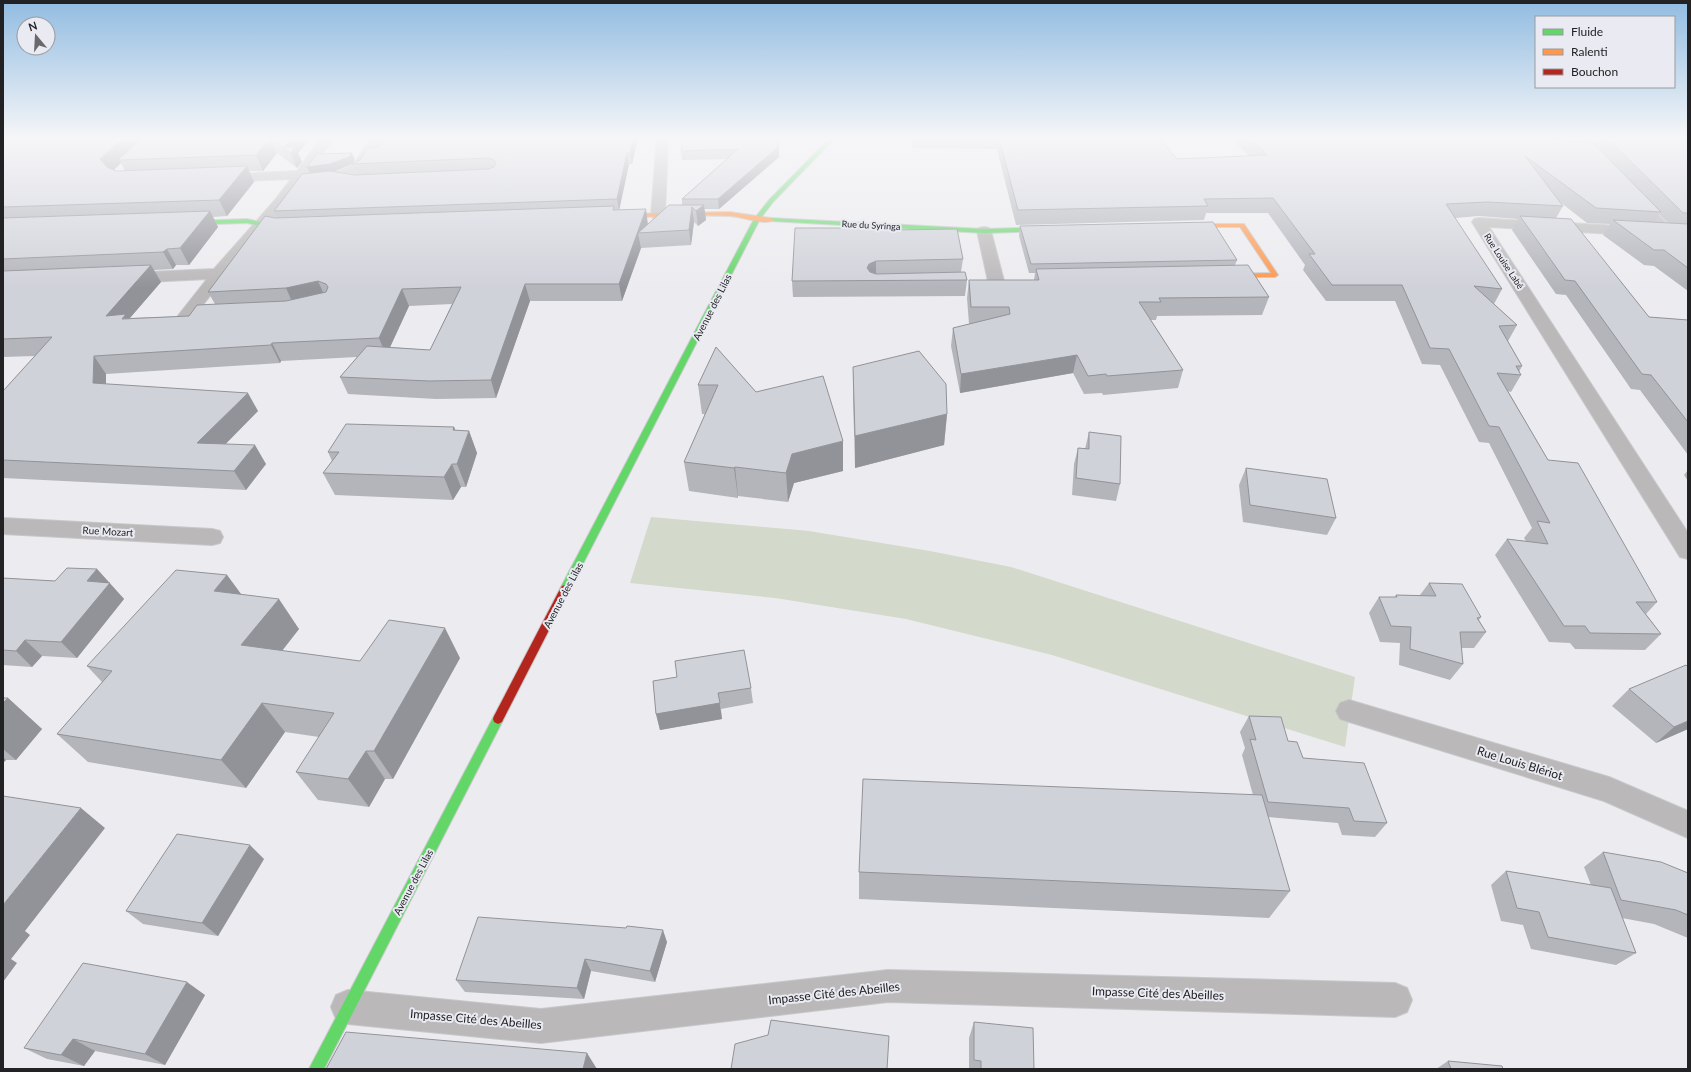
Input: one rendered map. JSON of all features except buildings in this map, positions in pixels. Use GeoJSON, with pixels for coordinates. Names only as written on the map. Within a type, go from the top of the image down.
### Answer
{"type":"FeatureCollection","features":[{"type":"Feature","properties":{"kind":"street"},"geometry":{"type":"LineString","coordinates":[[232,315],[185,317],[290,188]]}},
{"type":"Feature","properties":{"kind":"street"},"geometry":{"type":"LineString","coordinates":[[658,215],[659,188]]}},
{"type":"Feature","properties":{"kind":"street","name":"Avenue des Lilas"},"geometry":{"type":"LineString","coordinates":[[316,1069],[757,219],[784,188]]}},
{"type":"Feature","properties":{"kind":"street","name":"Rue Louise Labé"},"geometry":{"type":"LineString","coordinates":[[1625,189],[1675,233],[1479,222],[1688,551]]}},
{"type":"Feature","properties":{"kind":"street","name":"Rue du Syringa"},"geometry":{"type":"LineString","coordinates":[[610,216],[730,214],[757,219],[984,231],[1062,229]]}},
{"type":"Feature","properties":{"kind":"street"},"geometry":{"type":"LineString","coordinates":[[176,223],[247,222],[282,229],[301,228]]}},
{"type":"Feature","properties":{"kind":"street"},"geometry":{"type":"LineString","coordinates":[[1179,227],[1242,225],[1275,275],[1219,276]]}},
{"type":"Feature","properties":{"kind":"street"},"geometry":{"type":"LineString","coordinates":[[984,231],[997,281]]}},
{"type":"Feature","properties":{"kind":"street"},"geometry":{"type":"LineString","coordinates":[[115,278],[219,274]]}},
{"type":"Feature","properties":{"kind":"street","name":"Rue Mozart"},"geometry":{"type":"LineString","coordinates":[[3,526],[212,537]]}},
{"type":"Feature","properties":{"kind":"street","name":"Rue Louis Blériot"},"geometry":{"type":"LineString","coordinates":[[1349,711],[1609,790],[1688,825]]}},
{"type":"Feature","properties":{"kind":"street","name":"Impasse Cité des Abeilles"},"geometry":{"type":"LineString","coordinates":[[348,1007],[541,1026],[888,986],[1394,1000]]}},
{"type":"Feature","properties":{"kind":"shaded area"},"geometry":{"type":"Polygon","coordinates":[[[651,517],[809,531],[930,551],[1011,567],[1355,677],[1345,747],[1052,655],[906,619],[775,598],[630,583],[651,517]]]}},
{"type":"Feature","properties":{"kind":"traffic: fast"},"geometry":{"type":"LineString","coordinates":[[565,589],[757,219],[784,188]]}},
{"type":"Feature","properties":{"kind":"traffic: fast"},"geometry":{"type":"LineString","coordinates":[[771,220],[984,231],[1050,229]]}},
{"type":"Feature","properties":{"kind":"traffic: fast"},"geometry":{"type":"LineString","coordinates":[[186,223],[247,221],[282,229],[289,229]]}},
{"type":"Feature","properties":{"kind":"traffic: fast"},"geometry":{"type":"LineString","coordinates":[[316,1069],[498,719]]}},
{"type":"Feature","properties":{"kind":"traffic: slow"},"geometry":{"type":"LineString","coordinates":[[617,216],[730,214],[771,220]]}},
{"type":"Feature","properties":{"kind":"traffic: slow"},"geometry":{"type":"LineString","coordinates":[[1186,226],[1242,225],[1275,275],[1226,276]]}},
{"type":"Feature","properties":{"kind":"traffic: jam"},"geometry":{"type":"LineString","coordinates":[[498,719],[565,589]]}}]}
